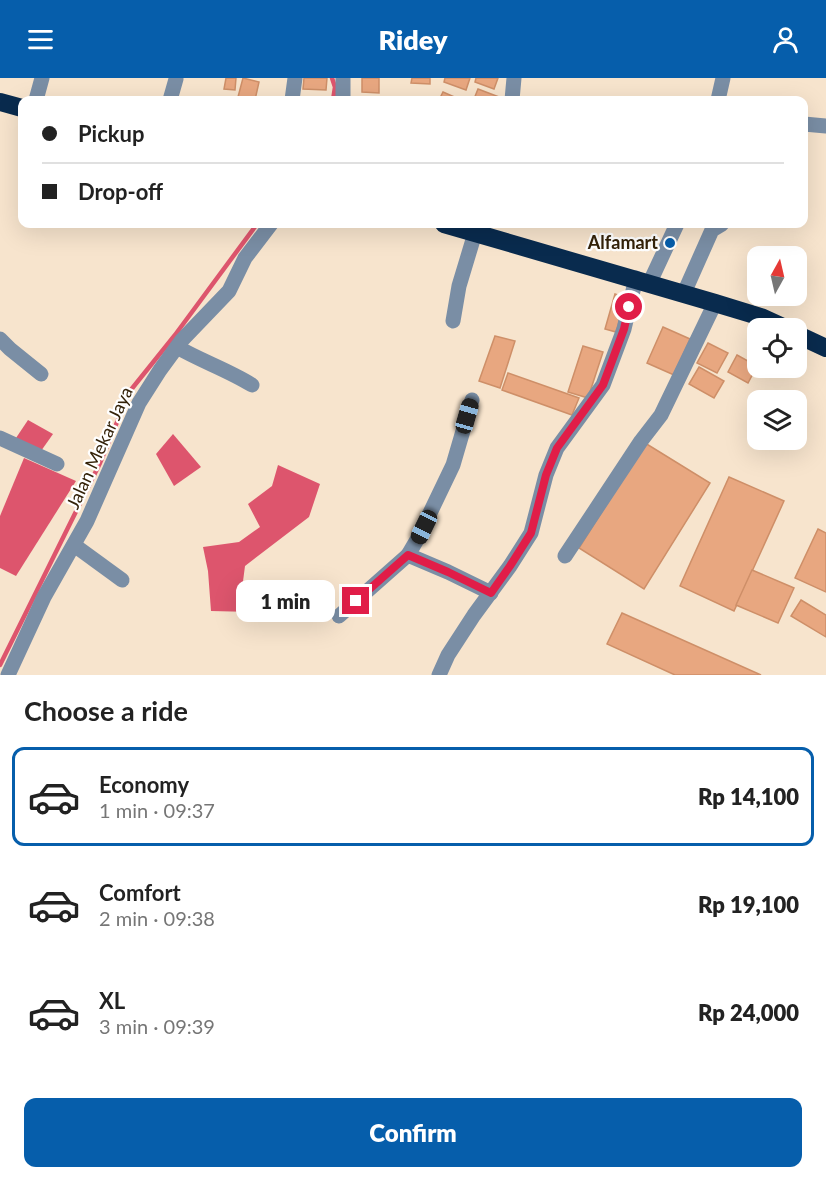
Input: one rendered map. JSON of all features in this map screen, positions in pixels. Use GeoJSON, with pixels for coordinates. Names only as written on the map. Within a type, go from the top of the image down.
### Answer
{"type":"FeatureCollection","features":[{"type":"Feature","properties":{"kind":"highway"},"geometry":{"type":"LineString","coordinates":[[0,102],[18,107]]}},
{"type":"Feature","properties":{"kind":"highway"},"geometry":{"type":"LineString","coordinates":[[471,229],[763,318]]}},
{"type":"Feature","properties":{"kind":"highway"},"geometry":{"type":"LineString","coordinates":[[807,339],[826,348]]}},
{"type":"Feature","properties":{"kind":"street"},"geometry":{"type":"LineString","coordinates":[[37,96],[42,78]]}},
{"type":"Feature","properties":{"kind":"street"},"geometry":{"type":"LineString","coordinates":[[293,96],[295,78]]}},
{"type":"Feature","properties":{"kind":"street"},"geometry":{"type":"LineString","coordinates":[[343,78],[343,96]]}},
{"type":"Feature","properties":{"kind":"street"},"geometry":{"type":"LineString","coordinates":[[512,96],[514,78]]}},
{"type":"Feature","properties":{"kind":"street"},"geometry":{"type":"LineString","coordinates":[[719,96],[723,78]]}},
{"type":"Feature","properties":{"kind":"street"},"geometry":{"type":"LineString","coordinates":[[171,96],[176,79]]}},
{"type":"Feature","properties":{"kind":"street"},"geometry":{"type":"LineString","coordinates":[[808,124],[826,126]]}},
{"type":"Feature","properties":{"kind":"street","name":"Jalan Mekar Jaya"},"geometry":{"type":"LineString","coordinates":[[8,675],[44,597],[87,521],[139,403],[177,346],[229,291],[245,258],[268,228]]}},
{"type":"Feature","properties":{"kind":"street"},"geometry":{"type":"LineString","coordinates":[[439,675],[448,655],[531,533],[546,475],[557,448],[603,385],[643,280],[675,228]]}},
{"type":"Feature","properties":{"kind":"street"},"geometry":{"type":"LineString","coordinates":[[684,293],[712,230],[715,228]]}},
{"type":"Feature","properties":{"kind":"street"},"geometry":{"type":"LineString","coordinates":[[453,321],[471,229]]}},
{"type":"Feature","properties":{"kind":"street"},"geometry":{"type":"LineString","coordinates":[[565,556],[641,441],[661,415],[715,303]]}},
{"type":"Feature","properties":{"kind":"street"},"geometry":{"type":"LineString","coordinates":[[0,339],[10,350],[41,374]]}},
{"type":"Feature","properties":{"kind":"street"},"geometry":{"type":"LineString","coordinates":[[177,346],[252,385]]}},
{"type":"Feature","properties":{"kind":"street"},"geometry":{"type":"LineString","coordinates":[[339,616],[408,555],[453,465],[472,400]]}},
{"type":"Feature","properties":{"kind":"street"},"geometry":{"type":"LineString","coordinates":[[0,438],[57,464]]}},
{"type":"Feature","properties":{"kind":"street"},"geometry":{"type":"LineString","coordinates":[[74,545],[122,580]]}},
{"type":"Feature","properties":{"kind":"street"},"geometry":{"type":"LineString","coordinates":[[408,555],[491,593]]}},
{"type":"Feature","properties":{"kind":"shaded area"},"geometry":{"type":"Polygon","coordinates":[[[28,420],[53,434],[41,451],[14,441],[28,420]]]}},
{"type":"Feature","properties":{"kind":"shaded area"},"geometry":{"type":"Polygon","coordinates":[[[173,434],[201,467],[174,486],[156,454],[173,434]]]}},
{"type":"Feature","properties":{"kind":"shaded area"},"geometry":{"type":"Polygon","coordinates":[[[24,458],[76,481],[16,576],[0,568],[0,516],[24,458]]]}},
{"type":"Feature","properties":{"kind":"shaded area"},"geometry":{"type":"Polygon","coordinates":[[[278,465],[320,484],[309,517],[245,566],[242,589],[253,612],[211,611],[208,571],[203,547],[239,542],[260,527],[248,504],[272,486],[278,465]]]}},
{"type":"Feature","properties":{"kind":"building"},"geometry":{"type":"Polygon","coordinates":[[[226,78],[236,78],[235,90],[224,89],[226,78]]]}},
{"type":"Feature","properties":{"kind":"building"},"geometry":{"type":"Polygon","coordinates":[[[243,78],[259,82],[256,96],[238,96],[243,78]]]}},
{"type":"Feature","properties":{"kind":"building"},"geometry":{"type":"Polygon","coordinates":[[[304,78],[327,78],[326,90],[303,89],[304,78]]]}},
{"type":"Feature","properties":{"kind":"building"},"geometry":{"type":"Polygon","coordinates":[[[362,78],[379,78],[379,93],[362,92],[362,78]]]}},
{"type":"Feature","properties":{"kind":"building"},"geometry":{"type":"Polygon","coordinates":[[[412,78],[430,78],[430,84],[411,83],[412,78]]]}},
{"type":"Feature","properties":{"kind":"building"},"geometry":{"type":"Polygon","coordinates":[[[445,78],[470,78],[466,90],[444,82],[445,78]]]}},
{"type":"Feature","properties":{"kind":"building"},"geometry":{"type":"Polygon","coordinates":[[[476,78],[498,78],[494,89],[475,82],[476,78]]]}},
{"type":"Feature","properties":{"kind":"building"},"geometry":{"type":"Polygon","coordinates":[[[478,89],[496,96],[475,96],[478,89]]]}},
{"type":"Feature","properties":{"kind":"building"},"geometry":{"type":"Polygon","coordinates":[[[615,294],[626,298],[616,332],[605,329],[615,294]]]}},
{"type":"Feature","properties":{"kind":"building"},"geometry":{"type":"Polygon","coordinates":[[[663,327],[690,339],[674,375],[647,363],[663,327]]]}},
{"type":"Feature","properties":{"kind":"building"},"geometry":{"type":"Polygon","coordinates":[[[495,336],[515,341],[500,388],[479,381],[495,336]]]}},
{"type":"Feature","properties":{"kind":"building"},"geometry":{"type":"Polygon","coordinates":[[[708,343],[728,353],[717,373],[697,363],[708,343]]]}},
{"type":"Feature","properties":{"kind":"building"},"geometry":{"type":"Polygon","coordinates":[[[583,346],[603,352],[588,398],[568,392],[583,346]]]}},
{"type":"Feature","properties":{"kind":"building"},"geometry":{"type":"Polygon","coordinates":[[[737,355],[747,360],[747,378],[751,378],[748,383],[728,372],[737,355]]]}},
{"type":"Feature","properties":{"kind":"building"},"geometry":{"type":"Polygon","coordinates":[[[699,367],[724,381],[714,398],[689,384],[699,367]]]}},
{"type":"Feature","properties":{"kind":"building"},"geometry":{"type":"Polygon","coordinates":[[[508,373],[579,398],[572,415],[502,390],[508,373]]]}},
{"type":"Feature","properties":{"kind":"building"},"geometry":{"type":"Polygon","coordinates":[[[645,443],[710,483],[644,589],[579,548],[645,443]]]}},
{"type":"Feature","properties":{"kind":"building"},"geometry":{"type":"Polygon","coordinates":[[[729,477],[784,501],[734,611],[680,586],[729,477]]]}},
{"type":"Feature","properties":{"kind":"building"},"geometry":{"type":"Polygon","coordinates":[[[818,529],[826,533],[826,592],[795,578],[818,529]]]}},
{"type":"Feature","properties":{"kind":"building"},"geometry":{"type":"Polygon","coordinates":[[[752,570],[794,588],[778,623],[736,605],[752,570]]]}},
{"type":"Feature","properties":{"kind":"building"},"geometry":{"type":"Polygon","coordinates":[[[801,600],[826,615],[826,637],[791,616],[801,600]]]}},
{"type":"Feature","properties":{"kind":"building"},"geometry":{"type":"Polygon","coordinates":[[[622,613],[761,675],[675,675],[607,644],[622,613]]]}},
{"type":"Feature","properties":{"kind":"waterway"},"geometry":{"type":"LineString","coordinates":[[332,78],[335,87],[334,96]]}},
{"type":"Feature","properties":{"kind":"waterway"},"geometry":{"type":"LineString","coordinates":[[0,665],[100,463],[130,391],[175,335],[254,228]]}},
{"type":"Feature","properties":{"kind":"place","name":"Alfamart"},"geometry":{"type":"Point","coordinates":[670,243]}},
{"type":"Feature","properties":{"kind":"route"},"geometry":{"type":"LineString","coordinates":[[356,601],[408,555],[491,593],[531,533],[546,475],[557,448],[603,385],[624,329],[629,307]]}}]}
